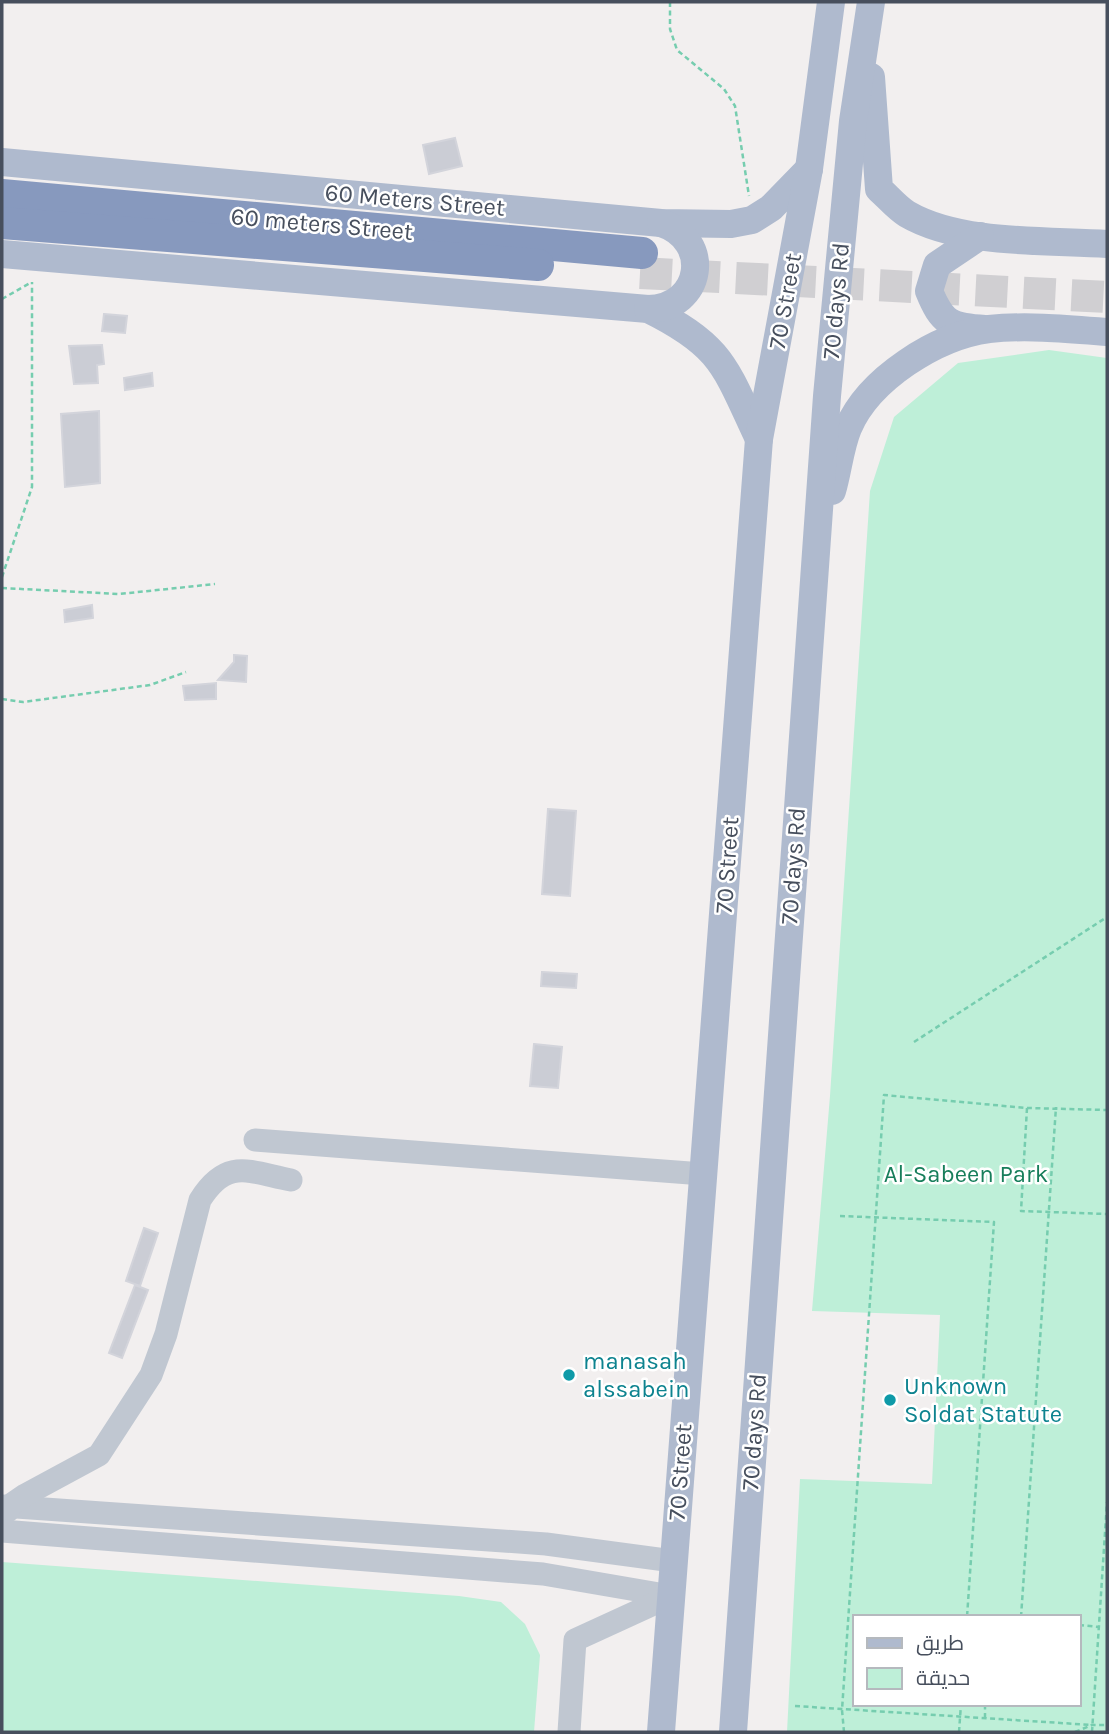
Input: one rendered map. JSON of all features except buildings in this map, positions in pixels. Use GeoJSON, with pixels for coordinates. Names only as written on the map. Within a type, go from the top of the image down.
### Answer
{"type":"FeatureCollection","features":[{"type":"Feature","properties":{"kind":"highway","name":"60 meters Street"},"geometry":{"type":"LineString","coordinates":[[2,195],[641,263],[2,223]]}},
{"type":"Feature","properties":{"kind":"main road","name":"70 Street"},"geometry":{"type":"LineString","coordinates":[[662,1730],[759,439],[809,169],[831,2]]}},
{"type":"Feature","properties":{"kind":"main road","name":"70 days Rd"},"geometry":{"type":"LineString","coordinates":[[733,1732],[815,558],[853,121],[871,2]]}},
{"type":"Feature","properties":{"kind":"main road"},"geometry":{"type":"LineString","coordinates":[[868,32],[880,188],[904,213],[929,225],[980,236],[1107,244]]}},
{"type":"Feature","properties":{"kind":"main road","name":"60 Meters Street"},"geometry":{"type":"LineString","coordinates":[[2,162],[661,223],[731,224],[752,220]]}},
{"type":"Feature","properties":{"kind":"main road"},"geometry":{"type":"LineString","coordinates":[[752,220],[771,208],[809,169]]}},
{"type":"Feature","properties":{"kind":"main road"},"geometry":{"type":"LineString","coordinates":[[2,254],[659,309],[679,300],[692,283],[695,272],[695,261],[688,241],[681,233],[661,223]]}},
{"type":"Feature","properties":{"kind":"main road"},"geometry":{"type":"LineString","coordinates":[[980,236],[937,265],[929,291],[939,316],[959,327],[1107,332]]}},
{"type":"Feature","properties":{"kind":"main road"},"geometry":{"type":"LineString","coordinates":[[648,309],[687,329],[717,355],[759,439]]}},
{"type":"Feature","properties":{"kind":"main road"},"geometry":{"type":"LineString","coordinates":[[815,558],[849,428],[876,385],[924,352],[987,329]]}},
{"type":"Feature","properties":{"kind":"street"},"geometry":{"type":"LineString","coordinates":[[255,1140],[703,1174]]}},
{"type":"Feature","properties":{"kind":"street"},"geometry":{"type":"LineString","coordinates":[[5,1506],[99,1455],[151,1376],[166,1334],[201,1200],[212,1181],[233,1170],[292,1180]]}},
{"type":"Feature","properties":{"kind":"street"},"geometry":{"type":"LineString","coordinates":[[5,1506],[547,1544],[673,1561]]}},
{"type":"Feature","properties":{"kind":"street"},"geometry":{"type":"LineString","coordinates":[[5,1506],[4,1531],[543,1574],[671,1597]]}},
{"type":"Feature","properties":{"kind":"street"},"geometry":{"type":"LineString","coordinates":[[569,1732],[575,1640],[671,1597]]}},
{"type":"Feature","properties":{"kind":"path"},"geometry":{"type":"LineString","coordinates":[[670,2],[670,29],[677,50],[724,89],[735,106],[752,220]]}},
{"type":"Feature","properties":{"kind":"path"},"geometry":{"type":"LineString","coordinates":[[2,577],[32,487],[32,282],[47,257]]}},
{"type":"Feature","properties":{"kind":"path"},"geometry":{"type":"LineString","coordinates":[[2,298],[32,282]]}},
{"type":"Feature","properties":{"kind":"path"},"geometry":{"type":"LineString","coordinates":[[2,587],[119,594],[215,584]]}},
{"type":"Feature","properties":{"kind":"path"},"geometry":{"type":"LineString","coordinates":[[2,699],[23,702],[150,685],[186,672]]}},
{"type":"Feature","properties":{"kind":"path"},"geometry":{"type":"LineString","coordinates":[[914,1042],[1107,917]]}},
{"type":"Feature","properties":{"kind":"path"},"geometry":{"type":"LineString","coordinates":[[844,1732],[842,1710],[884,1095],[1027,1108],[1107,1110]]}},
{"type":"Feature","properties":{"kind":"path"},"geometry":{"type":"LineString","coordinates":[[1021,1615],[1056,1107]]}},
{"type":"Feature","properties":{"kind":"path"},"geometry":{"type":"LineString","coordinates":[[1027,1108],[1021,1211],[1107,1214]]}},
{"type":"Feature","properties":{"kind":"path"},"geometry":{"type":"LineString","coordinates":[[840,1216],[994,1222],[967,1615]]}},
{"type":"Feature","properties":{"kind":"path"},"geometry":{"type":"LineString","coordinates":[[1092,1732],[1107,1502]]}},
{"type":"Feature","properties":{"kind":"path"},"geometry":{"type":"LineString","coordinates":[[1081,1625],[1099,1627]]}},
{"type":"Feature","properties":{"kind":"path"},"geometry":{"type":"LineString","coordinates":[[795,1706],[1107,1726]]}},
{"type":"Feature","properties":{"kind":"path"},"geometry":{"type":"LineString","coordinates":[[959,1732],[961,1706]]}},
{"type":"Feature","properties":{"kind":"path"},"geometry":{"type":"LineString","coordinates":[[985,1706],[985,1718]]}},
{"type":"Feature","properties":{"kind":"path"},"geometry":{"type":"LineString","coordinates":[[1076,1732],[1092,1725]]}},
{"type":"Feature","properties":{"kind":"green space","name":"Al-Sabeen Park"},"geometry":{"type":"Polygon","coordinates":[[[1049,350],[1107,358],[1107,1732],[787,1732],[800,1479],[932,1484],[940,1315],[812,1311],[830,1096],[870,491],[894,417],[958,363],[1049,350]]]}},
{"type":"Feature","properties":{"kind":"green space"},"geometry":{"type":"Polygon","coordinates":[[[2,1562],[459,1596],[501,1602],[525,1624],[540,1655],[534,1732],[2,1732],[2,1562]]]}},
{"type":"Feature","properties":{"kind":"tunnel"},"geometry":{"type":"LineString","coordinates":[[640,273],[1107,297]]}},
{"type":"Feature","properties":{"kind":"place","name":"manasah alssabein"},"geometry":{"type":"Point","coordinates":[569,1375]}},
{"type":"Feature","properties":{"kind":"place","name":"Unknown Soldat Statute"},"geometry":{"type":"Point","coordinates":[890,1400]}}]}
